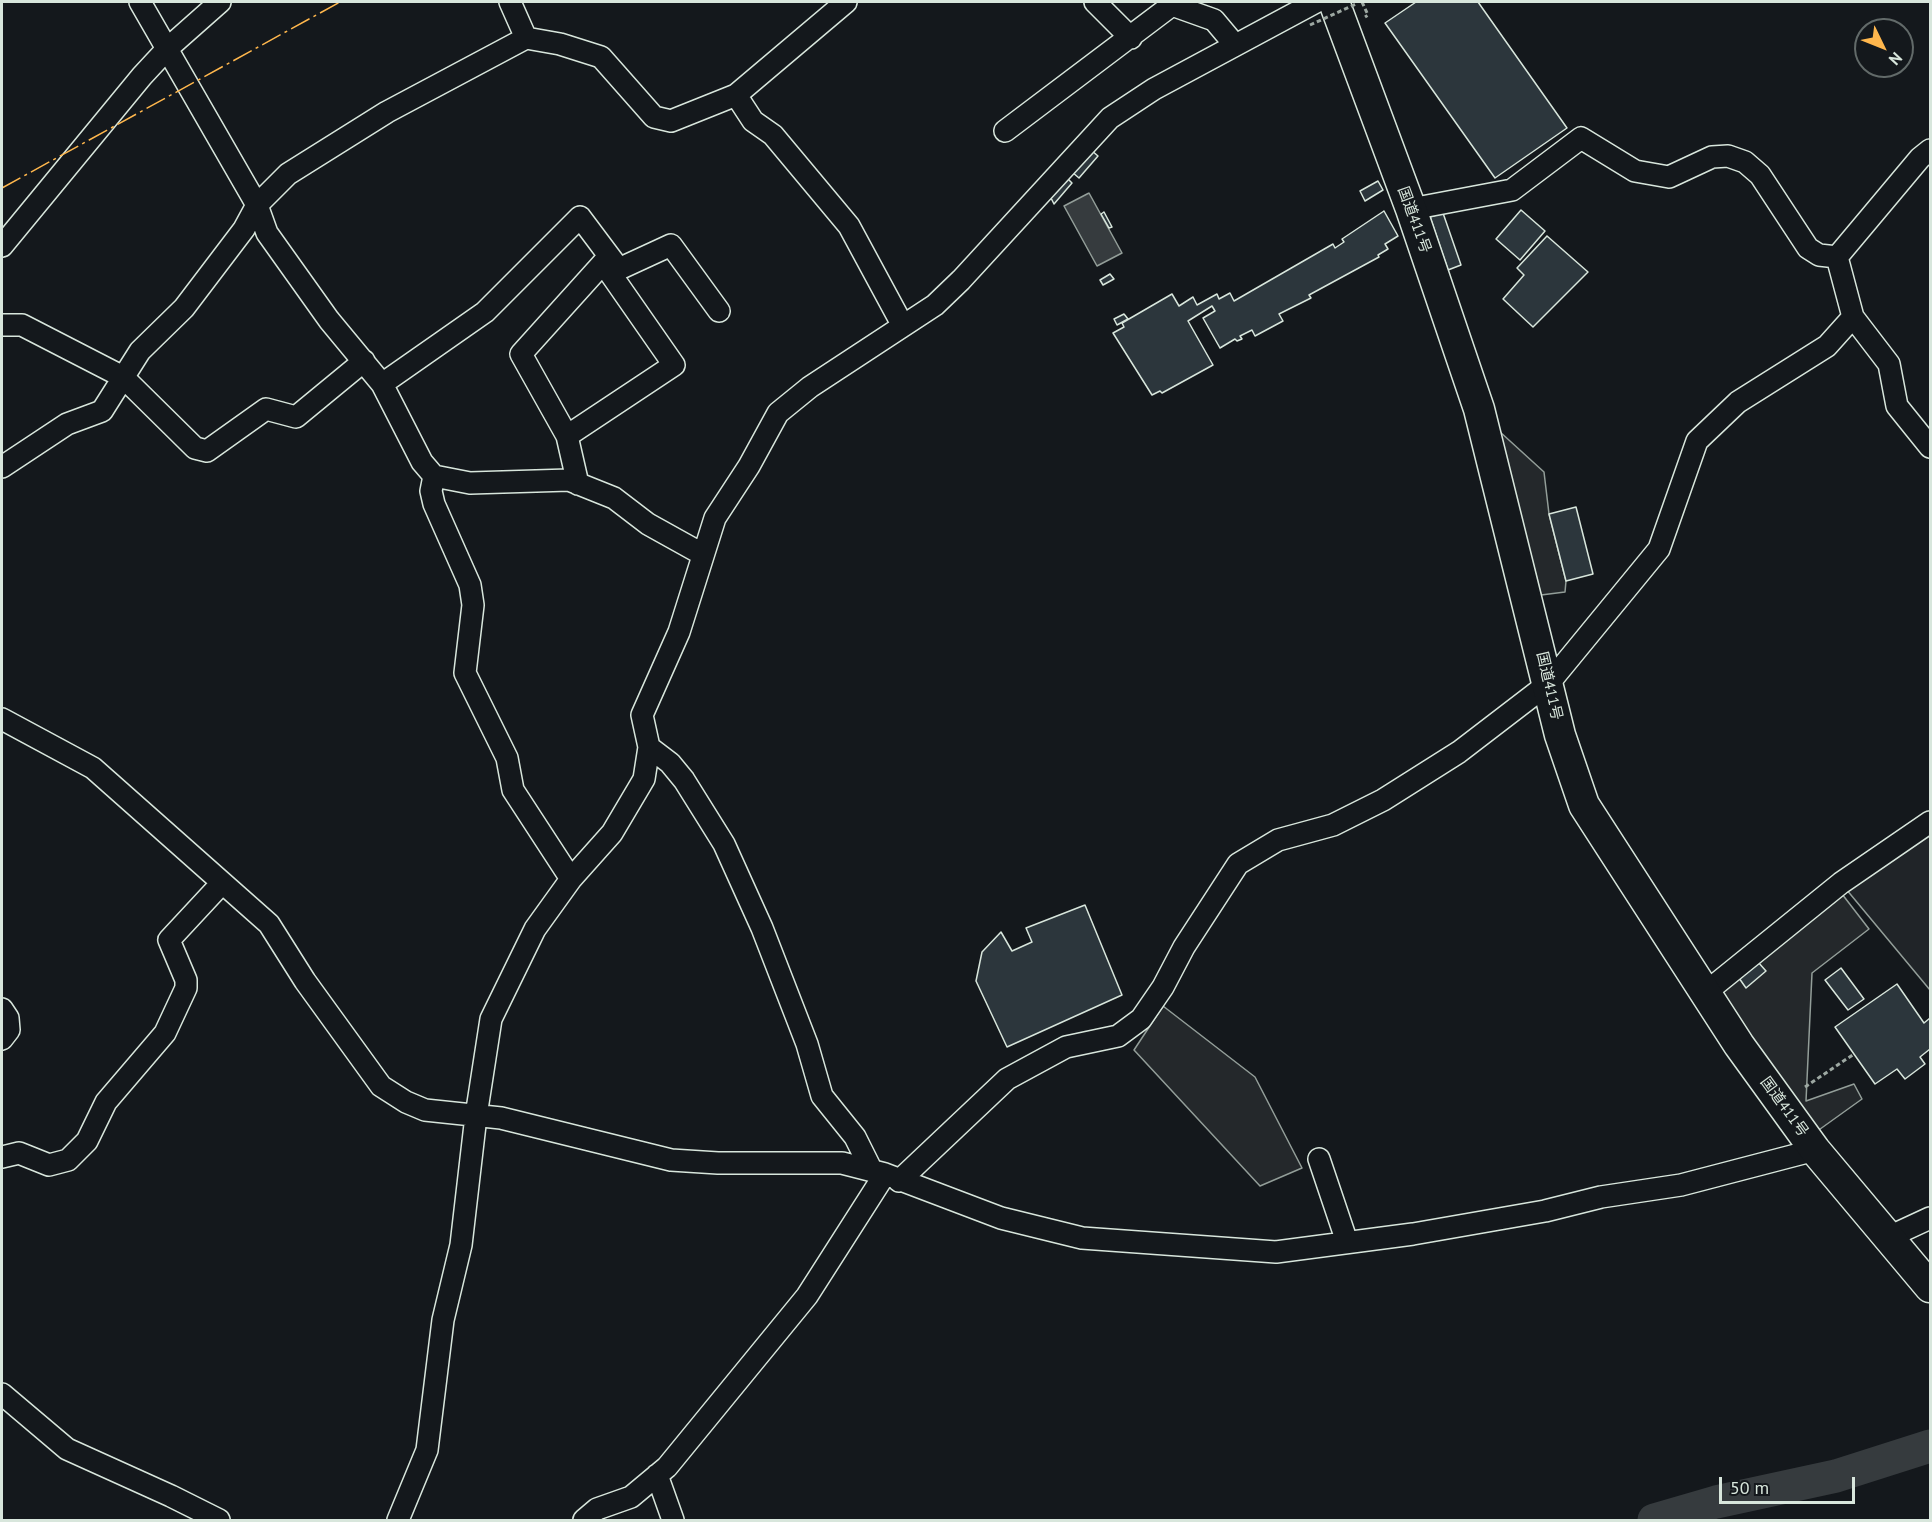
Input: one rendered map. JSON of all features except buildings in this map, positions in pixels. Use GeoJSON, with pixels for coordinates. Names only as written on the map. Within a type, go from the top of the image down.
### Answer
{"type":"FeatureCollection","features":[{"type":"Feature","properties":{"kind":"highway","name":"国道411号"},"geometry":{"type":"LineString","coordinates":[[1345,3],[1479,410],[1549,683],[1560,735],[1584,805],[1705,993],[1815,1150],[1930,1287]]}},
{"type":"Feature","properties":{"kind":"street"},"geometry":{"type":"LineString","coordinates":[[141,2],[257,205],[267,233],[329,320],[382,384],[422,462],[434,476],[470,483],[569,480],[614,498],[648,524],[702,554]]}},
{"type":"Feature","properties":{"kind":"street"},"geometry":{"type":"LineString","coordinates":[[2,246],[168,48],[219,2]]}},
{"type":"Feature","properties":{"kind":"street"},"geometry":{"type":"LineString","coordinates":[[510,2],[526,38]]}},
{"type":"Feature","properties":{"kind":"street"},"geometry":{"type":"LineString","coordinates":[[2,467],[50,433],[102,411],[140,351],[184,308],[208,279],[244,229],[257,205],[288,174],[387,112],[526,38],[560,44],[601,57],[654,117],[672,121],[736,95],[846,2]]}},
{"type":"Feature","properties":{"kind":"street"},"geometry":{"type":"LineString","coordinates":[[1095,2],[1131,38]]}},
{"type":"Feature","properties":{"kind":"street"},"geometry":{"type":"LineString","coordinates":[[398,1521],[427,1450],[443,1320],[461,1245],[476,1116],[491,1020],[535,929],[572,879],[612,833],[644,779],[649,747],[642,715],[680,632],[702,554],[715,518],[749,466],[778,413],[810,387],[935,305],[962,280],[1110,118],[1154,89],[1316,2]]}},
{"type":"Feature","properties":{"kind":"street"},"geometry":{"type":"LineString","coordinates":[[1005,131],[1172,5],[1214,20],[1235,45]]}},
{"type":"Feature","properties":{"kind":"street"},"geometry":{"type":"LineString","coordinates":[[736,95],[753,121],[773,135],[849,226],[903,326]]}},
{"type":"Feature","properties":{"kind":"street"},"geometry":{"type":"LineString","coordinates":[[1411,209],[1512,190],[1581,138],[1635,171],[1669,177],[1712,157],[1728,156],[1744,162],[1760,175],[1808,248],[1819,255],[1837,257]]}},
{"type":"Feature","properties":{"kind":"street"},"geometry":{"type":"LineString","coordinates":[[1837,257],[1920,158],[1930,150]]}},
{"type":"Feature","properties":{"kind":"street"},"geometry":{"type":"LineString","coordinates":[[382,384],[485,312],[580,217],[619,269],[671,245],[718,311]]}},
{"type":"Feature","properties":{"kind":"street"},"geometry":{"type":"LineString","coordinates":[[1837,257],[1853,317],[1889,364],[1897,406],[1930,447]]}},
{"type":"Feature","properties":{"kind":"street"},"geometry":{"type":"LineString","coordinates":[[567,436],[674,365],[603,263],[521,354],[567,436],[578,484]]}},
{"type":"Feature","properties":{"kind":"street"},"geometry":{"type":"LineString","coordinates":[[584,1521],[597,1509],[631,1497],[667,1467],[807,1296],[886,1175],[1007,1079],[1066,1047],[1118,1036],[1142,1018],[1163,987],[1184,947],[1238,864],[1278,840],[1333,825],[1383,800],[1459,752],[1549,683],[1659,549],[1697,441],[1738,402],[1827,346],[1853,317]]}},
{"type":"Feature","properties":{"kind":"street"},"geometry":{"type":"LineString","coordinates":[[2,325],[22,324],[123,377],[195,448],[207,451],[266,409],[296,417],[364,361]]}},
{"type":"Feature","properties":{"kind":"street"},"geometry":{"type":"LineString","coordinates":[[434,476],[431,491],[434,504],[470,585],[473,605],[465,673],[507,758],[513,790],[572,879]]}},
{"type":"Feature","properties":{"kind":"street"},"geometry":{"type":"LineString","coordinates":[[2,719],[93,768],[269,924],[305,981],[381,1086],[406,1102],[425,1110],[501,1118],[671,1160],[718,1163],[842,1163],[886,1175],[1001,1218],[1082,1238],[1276,1252],[1413,1234],[1545,1211],[1600,1197],[1681,1185],[1815,1150]]}},
{"type":"Feature","properties":{"kind":"street"},"geometry":{"type":"LineString","coordinates":[[649,747],[670,763],[684,780],[724,844],[770,949],[807,1044],[822,1096],[886,1175]]}},
{"type":"Feature","properties":{"kind":"street"},"geometry":{"type":"LineString","coordinates":[[1705,993],[1841,884],[1930,822]]}},
{"type":"Feature","properties":{"kind":"street"},"geometry":{"type":"LineString","coordinates":[[2,1157],[19,1154],[49,1166],[68,1160],[87,1142],[106,1102],[165,1033],[186,988],[186,980],[169,940],[222,883]]}},
{"type":"Feature","properties":{"kind":"street"},"geometry":{"type":"LineString","coordinates":[[2,1009],[8,1018],[9,1030],[2,1039]]}},
{"type":"Feature","properties":{"kind":"street"},"geometry":{"type":"LineString","coordinates":[[1319,1159],[1347,1242]]}},
{"type":"Feature","properties":{"kind":"street"},"geometry":{"type":"LineString","coordinates":[[1890,1237],[1930,1218]]}},
{"type":"Feature","properties":{"kind":"street"},"geometry":{"type":"LineString","coordinates":[[2,1394],[67,1449],[171,1496],[219,1521]]}},
{"type":"Feature","properties":{"kind":"street"},"geometry":{"type":"LineString","coordinates":[[657,1475],[673,1521]]}},
{"type":"Feature","properties":{"kind":"path"},"geometry":{"type":"LineString","coordinates":[[1310,25],[1345,3]]}},
{"type":"Feature","properties":{"kind":"path"},"geometry":{"type":"LineString","coordinates":[[1805,1087],[1854,1054]]}},
{"type":"Feature","properties":{"kind":"shaded area"},"geometry":{"type":"Polygon","coordinates":[[[1089,193],[1122,253],[1097,266],[1064,206],[1089,193]]]}},
{"type":"Feature","properties":{"kind":"shaded area"},"geometry":{"type":"Polygon","coordinates":[[[1499,431],[1544,472],[1549,514],[1566,581],[1565,592],[1541,595],[1499,431]]]}},
{"type":"Feature","properties":{"kind":"shaded area"},"geometry":{"type":"Polygon","coordinates":[[[1930,822],[1930,990],[1841,883],[1930,822]]]}},
{"type":"Feature","properties":{"kind":"shaded area"},"geometry":{"type":"Polygon","coordinates":[[[1842,894],[1869,929],[1812,973],[1806,1101],[1854,1084],[1862,1099],[1809,1137],[1705,993],[1842,894]]]}},
{"type":"Feature","properties":{"kind":"shaded area"},"geometry":{"type":"Polygon","coordinates":[[[1163,1006],[1255,1077],[1302,1168],[1260,1186],[1134,1050],[1163,1006]]]}},
{"type":"Feature","properties":{"kind":"waterway"},"geometry":{"type":"LineString","coordinates":[[1654,1520],[1716,1502],[1836,1476],[1930,1446]]}},
{"type":"Feature","properties":{"kind":"power"},"geometry":{"type":"LineString","coordinates":[[2,188],[340,2]]}}]}
